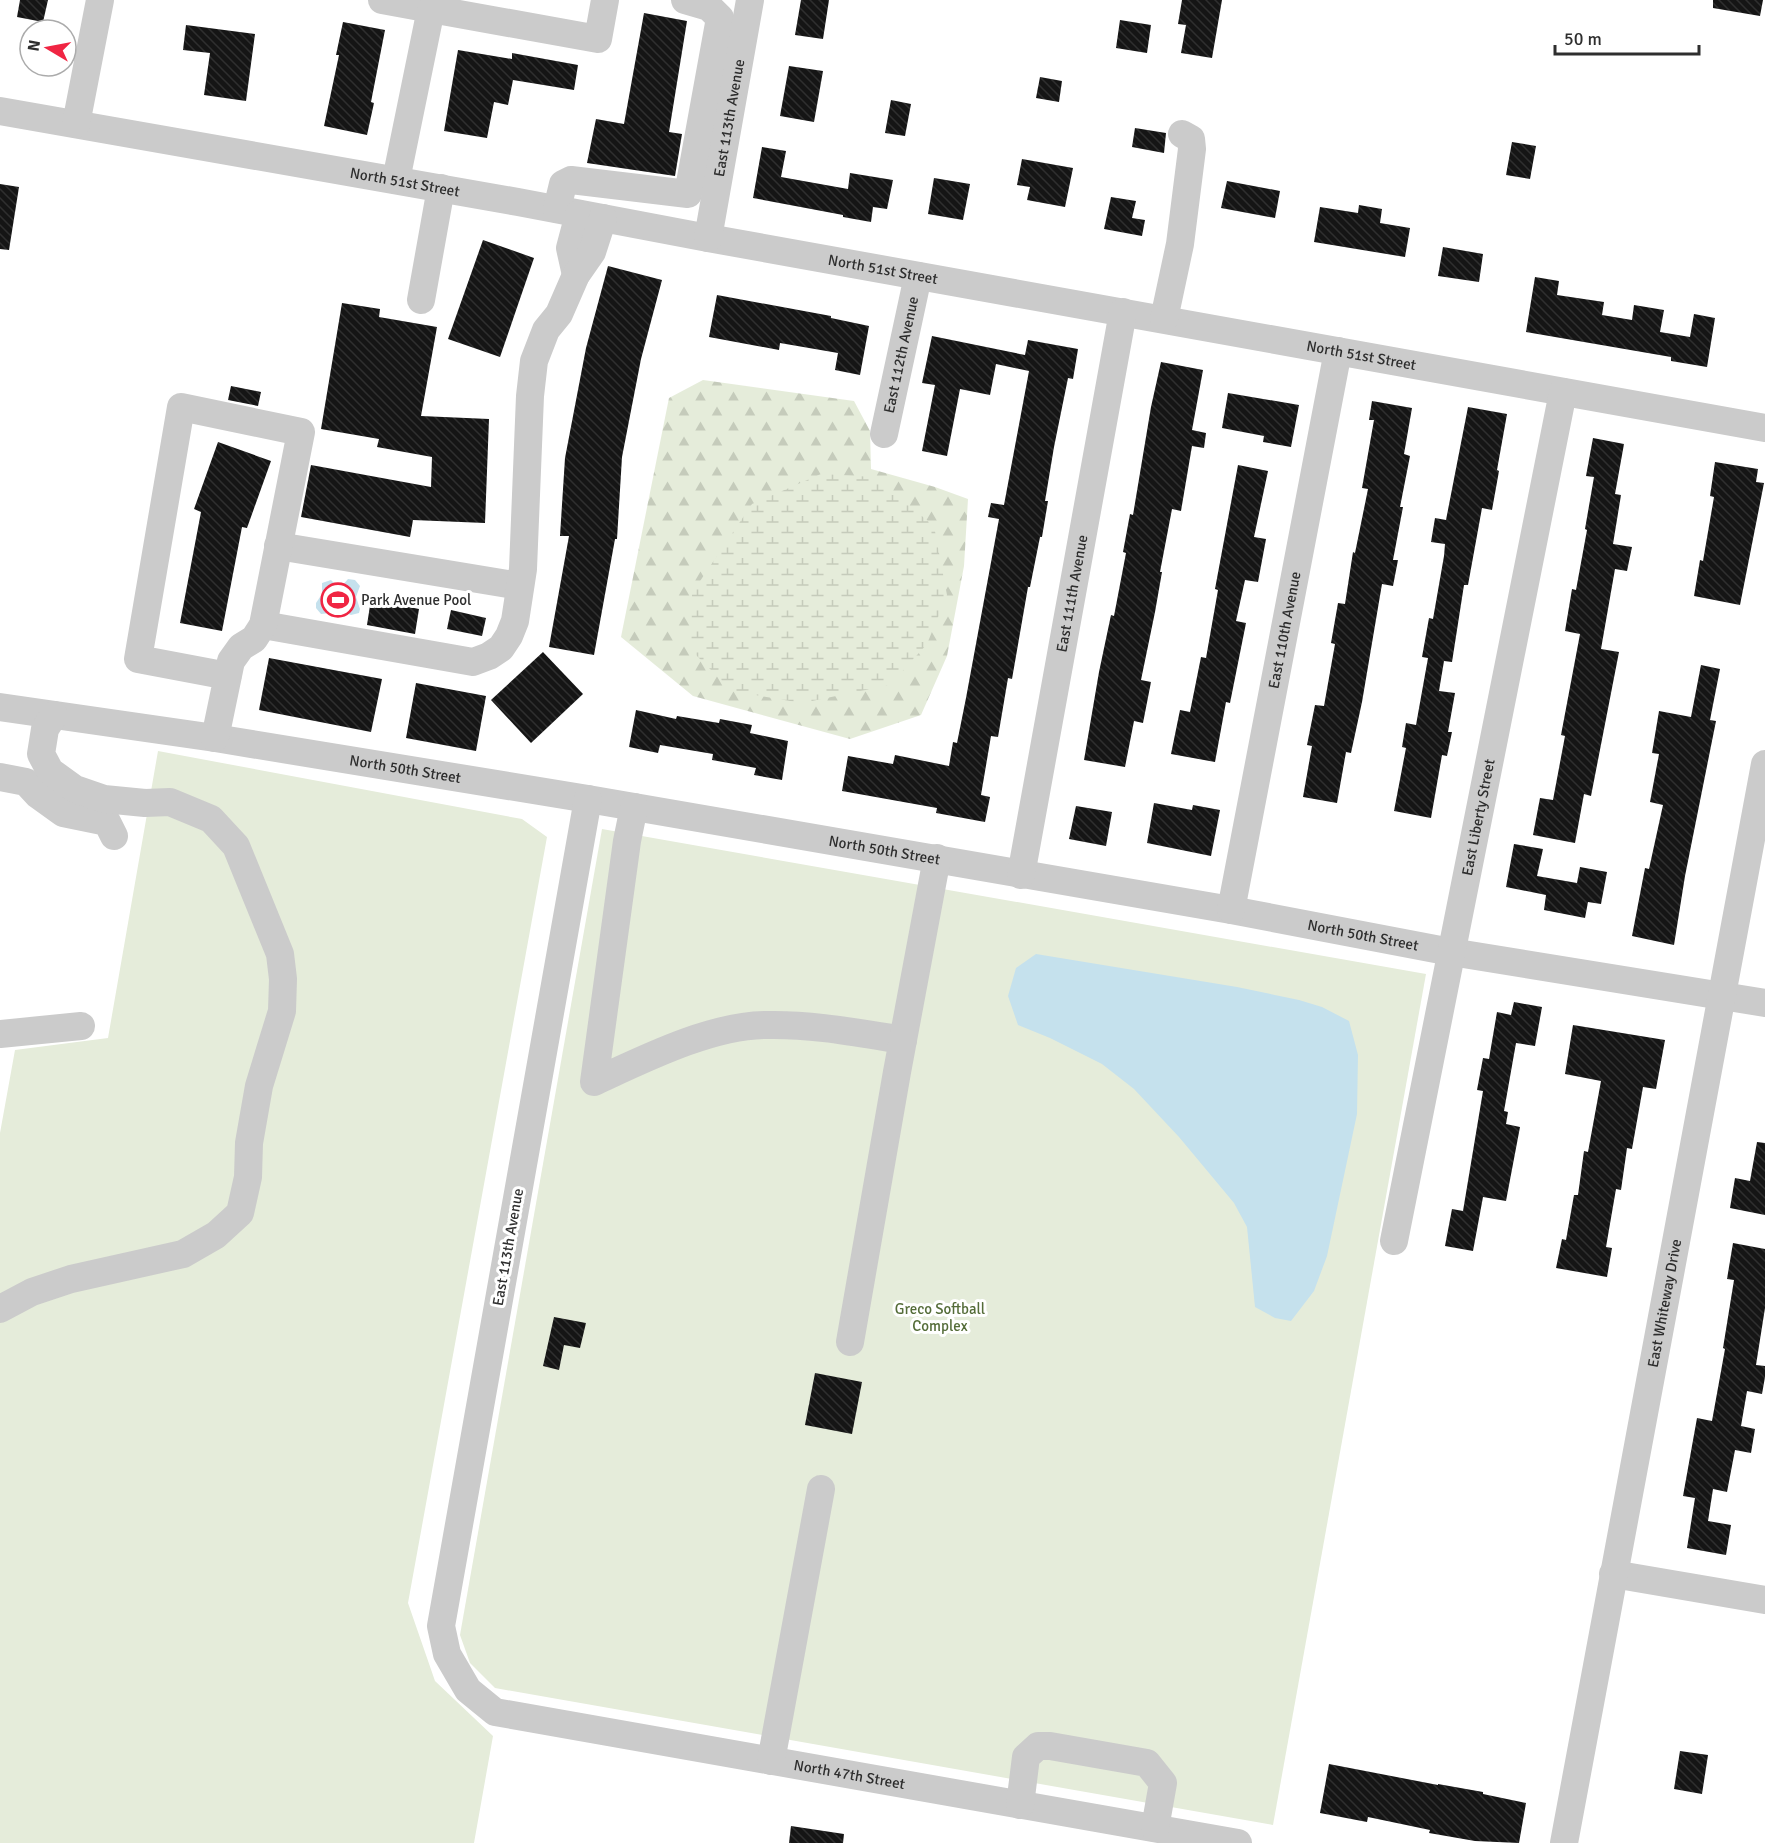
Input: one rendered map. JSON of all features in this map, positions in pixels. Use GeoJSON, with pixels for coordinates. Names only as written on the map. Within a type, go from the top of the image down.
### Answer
{"type":"FeatureCollection","features":[{"type":"Feature","properties":{"kind":"street"},"geometry":{"type":"LineString","coordinates":[[76,124],[100,0]]}},
{"type":"Feature","properties":{"kind":"street"},"geometry":{"type":"LineString","coordinates":[[382,0],[598,39],[604,0]]}},
{"type":"Feature","properties":{"kind":"street"},"geometry":{"type":"LineString","coordinates":[[263,625],[473,662],[501,648],[515,621],[523,569],[530,396],[534,361],[546,330],[559,314],[576,275],[592,252],[579,214],[563,184],[571,180],[688,194],[720,18],[709,7],[685,0]]}},
{"type":"Feature","properties":{"kind":"street","name":"East 113th Avenue"},"geometry":{"type":"LineString","coordinates":[[708,238],[750,0]]}},
{"type":"Feature","properties":{"kind":"street"},"geometry":{"type":"LineString","coordinates":[[396,180],[431,9]]}},
{"type":"Feature","properties":{"kind":"street","name":"North 51st Street"},"geometry":{"type":"LineString","coordinates":[[0,111],[441,188],[1765,428]]}},
{"type":"Feature","properties":{"kind":"street"},"geometry":{"type":"LineString","coordinates":[[1164,319],[1180,243],[1192,149],[1191,139],[1182,134]]}},
{"type":"Feature","properties":{"kind":"street"},"geometry":{"type":"LineString","coordinates":[[421,300],[441,188]]}},
{"type":"Feature","properties":{"kind":"street","name":"East 112th Avenue"},"geometry":{"type":"LineString","coordinates":[[884,434],[918,276]]}},
{"type":"Feature","properties":{"kind":"street","name":"East 111th Avenue"},"geometry":{"type":"LineString","coordinates":[[1021,875],[1123,312]]}},
{"type":"Feature","properties":{"kind":"street","name":"East 110th Avenue"},"geometry":{"type":"LineString","coordinates":[[1231,909],[1338,351]]}},
{"type":"Feature","properties":{"kind":"street","name":"East Liberty Street"},"geometry":{"type":"LineString","coordinates":[[1394,1241],[1563,392]]}},
{"type":"Feature","properties":{"kind":"street"},"geometry":{"type":"LineString","coordinates":[[215,738],[228,676],[231,661],[241,647],[254,639],[263,625],[301,432],[181,406],[138,659],[228,676]]}},
{"type":"Feature","properties":{"kind":"street"},"geometry":{"type":"LineString","coordinates":[[278,546],[520,586]]}},
{"type":"Feature","properties":{"kind":"street","name":"North 50th Street"},"geometry":{"type":"LineString","coordinates":[[0,707],[215,738],[588,799],[937,858],[1021,875],[1231,909],[1451,952],[1765,1003]]}},
{"type":"Feature","properties":{"kind":"street"},"geometry":{"type":"LineString","coordinates":[[0,1309],[32,1292],[71,1279],[183,1254],[216,1235],[240,1213],[248,1177],[249,1143],[259,1086],[282,1011],[283,979],[280,954],[236,846],[211,819],[170,802],[145,803],[104,799],[75,789],[50,771],[41,754],[45,729],[54,715]]}},
{"type":"Feature","properties":{"kind":"street","name":"East Whiteway Drive"},"geometry":{"type":"LineString","coordinates":[[1564,1843],[1720,995],[1765,764]]}},
{"type":"Feature","properties":{"kind":"street"},"geometry":{"type":"LineString","coordinates":[[0,777],[26,782],[38,795],[63,813],[107,822],[114,836]]}},
{"type":"Feature","properties":{"kind":"street","name":"East 113th Avenue"},"geometry":{"type":"LineString","coordinates":[[468,1690],[447,1654],[441,1626],[588,799]]}},
{"type":"Feature","properties":{"kind":"street"},"geometry":{"type":"LineString","coordinates":[[634,807],[627,842],[594,1082],[667,1049],[725,1031],[765,1024],[836,1029],[903,1040]]}},
{"type":"Feature","properties":{"kind":"street"},"geometry":{"type":"LineString","coordinates":[[850,1342],[937,858]]}},
{"type":"Feature","properties":{"kind":"street"},"geometry":{"type":"LineString","coordinates":[[0,1034],[81,1026]]}},
{"type":"Feature","properties":{"kind":"street"},"geometry":{"type":"LineString","coordinates":[[771,1761],[821,1489]]}},
{"type":"Feature","properties":{"kind":"street"},"geometry":{"type":"LineString","coordinates":[[1613,1574],[1765,1600]]}},
{"type":"Feature","properties":{"kind":"street","name":"North 47th Street"},"geometry":{"type":"LineString","coordinates":[[468,1690],[495,1712],[1020,1804],[1093,1831],[1155,1828],[1238,1843]]}},
{"type":"Feature","properties":{"kind":"street"},"geometry":{"type":"LineString","coordinates":[[1020,1804],[1026,1757],[1038,1746],[1050,1746],[1147,1763],[1163,1783],[1155,1828]]}},
{"type":"Feature","properties":{"kind":"green space"},"geometry":{"type":"Polygon","coordinates":[[[703,380],[854,401],[870,431],[871,469],[968,499],[964,566],[947,656],[921,715],[850,739],[693,696],[621,637],[669,398],[703,380]]]}},
{"type":"Feature","properties":{"kind":"green space"},"geometry":{"type":"Polygon","coordinates":[[[821,474],[874,477],[934,526],[947,595],[927,644],[890,685],[802,703],[732,691],[691,650],[692,593],[752,504],[821,474]]]}},
{"type":"Feature","properties":{"kind":"green space"},"geometry":{"type":"Polygon","coordinates":[[[158,751],[522,819],[547,837],[408,1603],[435,1681],[493,1736],[474,1843],[0,1843],[0,1133],[15,1050],[108,1038],[158,751]]]}},
{"type":"Feature","properties":{"kind":"green space","name":"Greco Softball Complex"},"geometry":{"type":"Polygon","coordinates":[[[602,829],[1426,974],[1273,1825],[495,1688],[470,1663],[460,1635],[602,829]]]}},
{"type":"Feature","properties":{"kind":"water","name":"Park Avenue Pool"},"geometry":{"type":"Polygon","coordinates":[[[348,579],[355,580],[360,586],[356,597],[359,613],[351,615],[344,612],[341,604],[335,604],[331,613],[321,614],[316,608],[316,603],[322,594],[322,583],[331,580],[338,587],[348,579]]]}},
{"type":"Feature","properties":{"kind":"water"},"geometry":{"type":"Polygon","coordinates":[[[1036,954],[1237,987],[1299,1000],[1322,1007],[1349,1021],[1358,1055],[1357,1114],[1327,1256],[1314,1291],[1291,1321],[1275,1318],[1255,1307],[1247,1227],[1234,1203],[1179,1137],[1134,1089],[1102,1064],[1018,1025],[1008,996],[1016,968],[1036,954]]]}},
{"type":"Feature","properties":{"kind":"building"},"geometry":{"type":"Polygon","coordinates":[[[20,0],[48,0],[44,18],[17,17],[20,0]]]}},
{"type":"Feature","properties":{"kind":"building"},"geometry":{"type":"Polygon","coordinates":[[[801,0],[829,0],[823,39],[795,35],[801,0]]]}},
{"type":"Feature","properties":{"kind":"building"},"geometry":{"type":"Polygon","coordinates":[[[1182,0],[1222,0],[1212,58],[1181,53],[1186,25],[1178,24],[1182,0]]]}},
{"type":"Feature","properties":{"kind":"building"},"geometry":{"type":"Polygon","coordinates":[[[1713,0],[1763,0],[1760,16],[1713,8],[1713,0]]]}},
{"type":"Feature","properties":{"kind":"building"},"geometry":{"type":"Polygon","coordinates":[[[644,13],[687,21],[669,132],[682,134],[675,176],[587,163],[596,119],[624,124],[644,13]]]}},
{"type":"Feature","properties":{"kind":"building"},"geometry":{"type":"Polygon","coordinates":[[[1120,20],[1151,25],[1147,53],[1116,48],[1120,20]]]}},
{"type":"Feature","properties":{"kind":"building"},"geometry":{"type":"Polygon","coordinates":[[[343,22],[385,30],[367,135],[324,126],[339,55],[336,55],[343,22]]]}},
{"type":"Feature","properties":{"kind":"building"},"geometry":{"type":"Polygon","coordinates":[[[186,25],[255,34],[246,101],[204,95],[210,53],[183,50],[186,25]]]}},
{"type":"Feature","properties":{"kind":"building"},"geometry":{"type":"Polygon","coordinates":[[[458,50],[512,59],[512,53],[578,65],[574,90],[513,80],[508,105],[494,102],[487,138],[444,131],[458,50]]]}},
{"type":"Feature","properties":{"kind":"building"},"geometry":{"type":"Polygon","coordinates":[[[789,66],[823,71],[814,122],[780,116],[789,66]]]}},
{"type":"Feature","properties":{"kind":"building"},"geometry":{"type":"Polygon","coordinates":[[[1040,77],[1062,81],[1059,102],[1036,98],[1040,77]]]}},
{"type":"Feature","properties":{"kind":"building"},"geometry":{"type":"Polygon","coordinates":[[[891,100],[911,104],[905,136],[885,133],[891,100]]]}},
{"type":"Feature","properties":{"kind":"building"},"geometry":{"type":"Polygon","coordinates":[[[1135,128],[1166,133],[1164,153],[1132,147],[1135,128]]]}},
{"type":"Feature","properties":{"kind":"building"},"geometry":{"type":"Polygon","coordinates":[[[1512,142],[1536,146],[1530,179],[1506,175],[1512,142]]]}},
{"type":"Feature","properties":{"kind":"building"},"geometry":{"type":"Polygon","coordinates":[[[762,147],[786,151],[781,177],[848,189],[850,173],[893,180],[887,209],[873,207],[871,222],[753,198],[762,147]]]}},
{"type":"Feature","properties":{"kind":"building"},"geometry":{"type":"Polygon","coordinates":[[[1022,159],[1073,168],[1065,207],[1027,200],[1030,187],[1017,185],[1022,159]]]}},
{"type":"Feature","properties":{"kind":"building"},"geometry":{"type":"Polygon","coordinates":[[[934,178],[970,184],[963,220],[928,214],[934,178]]]}},
{"type":"Feature","properties":{"kind":"building"},"geometry":{"type":"Polygon","coordinates":[[[1227,181],[1280,191],[1275,218],[1221,208],[1227,181]]]}},
{"type":"Feature","properties":{"kind":"building"},"geometry":{"type":"Polygon","coordinates":[[[0,184],[19,187],[9,250],[0,249],[0,184]]]}},
{"type":"Feature","properties":{"kind":"building"},"geometry":{"type":"Polygon","coordinates":[[[1111,197],[1136,201],[1132,218],[1145,220],[1142,236],[1104,229],[1111,197]]]}},
{"type":"Feature","properties":{"kind":"building"},"geometry":{"type":"Polygon","coordinates":[[[1359,205],[1382,209],[1380,223],[1410,228],[1405,257],[1314,242],[1320,207],[1358,213],[1359,205]]]}},
{"type":"Feature","properties":{"kind":"building"},"geometry":{"type":"Polygon","coordinates":[[[483,240],[534,258],[500,357],[448,339],[483,240]]]}},
{"type":"Feature","properties":{"kind":"building"},"geometry":{"type":"Polygon","coordinates":[[[1443,247],[1483,254],[1479,282],[1438,276],[1443,247]]]}},
{"type":"Feature","properties":{"kind":"building"},"geometry":{"type":"Polygon","coordinates":[[[608,266],[662,280],[641,359],[622,457],[617,539],[615,539],[594,655],[549,647],[569,536],[560,536],[565,458],[586,348],[608,266]]]}},
{"type":"Feature","properties":{"kind":"building"},"geometry":{"type":"Polygon","coordinates":[[[1535,277],[1559,281],[1557,295],[1604,302],[1602,315],[1632,320],[1634,305],[1664,310],[1660,332],[1690,337],[1694,314],[1715,318],[1707,367],[1671,361],[1671,357],[1526,332],[1535,277]]]}},
{"type":"Feature","properties":{"kind":"building"},"geometry":{"type":"Polygon","coordinates":[[[717,295],[831,316],[831,318],[869,326],[860,375],[835,370],[838,353],[780,343],[779,350],[709,337],[717,295]]]}},
{"type":"Feature","properties":{"kind":"building"},"geometry":{"type":"Polygon","coordinates":[[[342,303],[380,309],[379,317],[437,327],[421,416],[489,419],[485,523],[413,520],[410,537],[301,517],[311,465],[431,487],[432,457],[377,447],[379,439],[321,429],[342,303]]]}},
{"type":"Feature","properties":{"kind":"building"},"geometry":{"type":"Polygon","coordinates":[[[932,336],[1025,355],[1028,340],[1078,349],[1073,379],[1068,378],[1054,447],[1042,537],[1040,537],[1030,587],[1028,587],[1012,679],[1008,678],[998,737],[991,736],[981,795],[990,797],[985,822],[936,813],[937,808],[842,791],[848,756],[893,764],[895,755],[949,766],[953,742],[957,743],[966,698],[999,519],[988,517],[991,503],[1004,505],[1029,371],[996,364],[990,395],[960,389],[947,456],[922,451],[935,385],[922,383],[932,336]]]}},
{"type":"Feature","properties":{"kind":"building"},"geometry":{"type":"Polygon","coordinates":[[[1161,362],[1203,370],[1192,430],[1206,433],[1204,448],[1192,446],[1181,511],[1172,509],[1141,680],[1151,682],[1143,723],[1134,721],[1125,767],[1084,760],[1099,672],[1111,615],[1114,616],[1126,553],[1123,552],[1130,514],[1133,515],[1161,362]]]}},
{"type":"Feature","properties":{"kind":"building"},"geometry":{"type":"Polygon","coordinates":[[[231,386],[261,392],[258,406],[228,400],[231,386]]]}},
{"type":"Feature","properties":{"kind":"building"},"geometry":{"type":"Polygon","coordinates":[[[1228,393],[1299,405],[1291,447],[1263,442],[1264,436],[1222,428],[1228,393]]]}},
{"type":"Feature","properties":{"kind":"building"},"geometry":{"type":"Polygon","coordinates":[[[1372,401],[1412,408],[1404,454],[1410,456],[1393,560],[1398,560],[1393,586],[1382,584],[1362,702],[1351,753],[1346,752],[1337,803],[1303,797],[1312,746],[1307,745],[1315,705],[1324,706],[1335,644],[1331,643],[1338,603],[1345,604],[1353,552],[1355,553],[1368,489],[1362,488],[1374,420],[1369,420],[1372,401]]]}},
{"type":"Feature","properties":{"kind":"building"},"geometry":{"type":"Polygon","coordinates":[[[1468,407],[1507,414],[1492,510],[1482,508],[1468,585],[1464,585],[1452,662],[1444,661],[1439,691],[1455,693],[1448,732],[1452,732],[1447,756],[1442,755],[1431,818],[1394,811],[1406,748],[1402,747],[1406,723],[1416,725],[1428,658],[1422,657],[1429,618],[1433,619],[1444,556],[1445,544],[1431,542],[1435,518],[1446,520],[1468,407]]]}},
{"type":"Feature","properties":{"kind":"building"},"geometry":{"type":"Polygon","coordinates":[[[1593,438],[1624,444],[1615,494],[1621,495],[1613,544],[1632,547],[1627,571],[1615,569],[1601,649],[1619,652],[1591,796],[1584,794],[1575,843],[1533,835],[1540,798],[1553,800],[1565,736],[1561,735],[1580,634],[1565,631],[1572,589],[1576,590],[1587,530],[1585,529],[1594,477],[1586,476],[1593,438]]]}},
{"type":"Feature","properties":{"kind":"building"},"geometry":{"type":"Polygon","coordinates":[[[218,442],[271,461],[247,528],[242,527],[222,631],[180,623],[201,512],[194,509],[218,442]]]}},
{"type":"Feature","properties":{"kind":"building"},"geometry":{"type":"Polygon","coordinates":[[[1715,462],[1758,469],[1756,482],[1764,483],[1740,605],[1694,596],[1700,560],[1703,561],[1714,497],[1710,496],[1715,462]]]}},
{"type":"Feature","properties":{"kind":"building"},"geometry":{"type":"Polygon","coordinates":[[[1238,465],[1268,471],[1254,537],[1266,539],[1258,582],[1245,580],[1236,621],[1246,623],[1230,703],[1226,702],[1215,762],[1171,754],[1180,710],[1190,712],[1201,657],[1206,658],[1218,590],[1215,589],[1238,465]]]}},
{"type":"Feature","properties":{"kind":"building"},"geometry":{"type":"Polygon","coordinates":[[[371,599],[419,609],[415,634],[367,625],[371,599]]]}},
{"type":"Feature","properties":{"kind":"building"},"geometry":{"type":"Polygon","coordinates":[[[451,610],[486,618],[482,636],[447,629],[451,610]]]}},
{"type":"Feature","properties":{"kind":"building"},"geometry":{"type":"Polygon","coordinates":[[[543,652],[583,694],[531,743],[491,700],[543,652]]]}},
{"type":"Feature","properties":{"kind":"building"},"geometry":{"type":"Polygon","coordinates":[[[269,658],[382,679],[371,732],[259,710],[269,658]]]}},
{"type":"Feature","properties":{"kind":"building"},"geometry":{"type":"Polygon","coordinates":[[[1701,665],[1720,669],[1710,720],[1716,721],[1685,876],[1674,945],[1632,936],[1645,868],[1649,869],[1663,805],[1650,802],[1659,754],[1652,753],[1659,711],[1691,717],[1701,665]]]}},
{"type":"Feature","properties":{"kind":"building"},"geometry":{"type":"Polygon","coordinates":[[[416,683],[486,696],[476,751],[406,738],[416,683]]]}},
{"type":"Feature","properties":{"kind":"building"},"geometry":{"type":"Polygon","coordinates":[[[636,710],[676,719],[677,716],[719,723],[720,719],[752,725],[750,733],[788,741],[782,780],[754,775],[756,768],[712,760],[713,754],[660,745],[658,753],[629,747],[636,710]]]}},
{"type":"Feature","properties":{"kind":"building"},"geometry":{"type":"Polygon","coordinates":[[[1154,803],[1192,810],[1193,805],[1220,810],[1211,856],[1147,843],[1154,803]]]}},
{"type":"Feature","properties":{"kind":"building"},"geometry":{"type":"Polygon","coordinates":[[[1076,806],[1112,812],[1106,846],[1069,839],[1076,806]]]}},
{"type":"Feature","properties":{"kind":"building"},"geometry":{"type":"Polygon","coordinates":[[[1514,844],[1543,849],[1537,876],[1577,883],[1580,867],[1607,872],[1601,904],[1588,902],[1585,918],[1544,910],[1546,895],[1506,887],[1514,844]]]}},
{"type":"Feature","properties":{"kind":"building"},"geometry":{"type":"Polygon","coordinates":[[[1514,1002],[1542,1007],[1535,1046],[1516,1043],[1504,1111],[1508,1112],[1506,1124],[1520,1127],[1506,1201],[1483,1197],[1473,1251],[1445,1246],[1452,1209],[1463,1211],[1483,1091],[1477,1090],[1483,1058],[1489,1059],[1497,1012],[1511,1015],[1514,1002]]]}},
{"type":"Feature","properties":{"kind":"building"},"geometry":{"type":"Polygon","coordinates":[[[1573,1025],[1665,1040],[1656,1089],[1643,1087],[1632,1149],[1627,1148],[1621,1190],[1616,1189],[1606,1247],[1612,1248],[1607,1277],[1556,1268],[1562,1239],[1566,1240],[1574,1195],[1578,1195],[1584,1151],[1588,1152],[1601,1081],[1565,1074],[1573,1025]]]}},
{"type":"Feature","properties":{"kind":"building"},"geometry":{"type":"Polygon","coordinates":[[[1757,1142],[1765,1143],[1765,1215],[1730,1208],[1735,1178],[1750,1181],[1757,1142]]]}},
{"type":"Feature","properties":{"kind":"building"},"geometry":{"type":"Polygon","coordinates":[[[1733,1243],[1765,1249],[1765,1308],[1756,1365],[1765,1366],[1765,1377],[1762,1394],[1747,1391],[1741,1426],[1755,1429],[1751,1453],[1735,1450],[1727,1492],[1713,1489],[1708,1521],[1731,1525],[1726,1555],[1687,1548],[1695,1498],[1683,1496],[1697,1418],[1712,1421],[1734,1280],[1727,1279],[1733,1243]]]}},
{"type":"Feature","properties":{"kind":"building"},"geometry":{"type":"Polygon","coordinates":[[[554,1317],[586,1323],[580,1348],[564,1345],[559,1370],[543,1366],[554,1317]]]}},
{"type":"Feature","properties":{"kind":"building"},"geometry":{"type":"Polygon","coordinates":[[[815,1373],[862,1382],[852,1434],[805,1425],[815,1373]]]}},
{"type":"Feature","properties":{"kind":"building"},"geometry":{"type":"Polygon","coordinates":[[[1680,1751],[1708,1755],[1702,1794],[1674,1789],[1680,1751]]]}},
{"type":"Feature","properties":{"kind":"building"},"geometry":{"type":"Polygon","coordinates":[[[1329,1764],[1483,1792],[1483,1794],[1526,1803],[1519,1843],[1475,1841],[1429,1833],[1430,1830],[1368,1817],[1367,1822],[1320,1813],[1329,1764]]]}},
{"type":"Feature","properties":{"kind":"building"},"geometry":{"type":"Polygon","coordinates":[[[791,1826],[844,1834],[843,1843],[789,1843],[791,1826]]]}},
{"type":"Feature","properties":{"kind":"place","name":"Park Avenue Pool"},"geometry":{"type":"Point","coordinates":[338,600]}}]}
